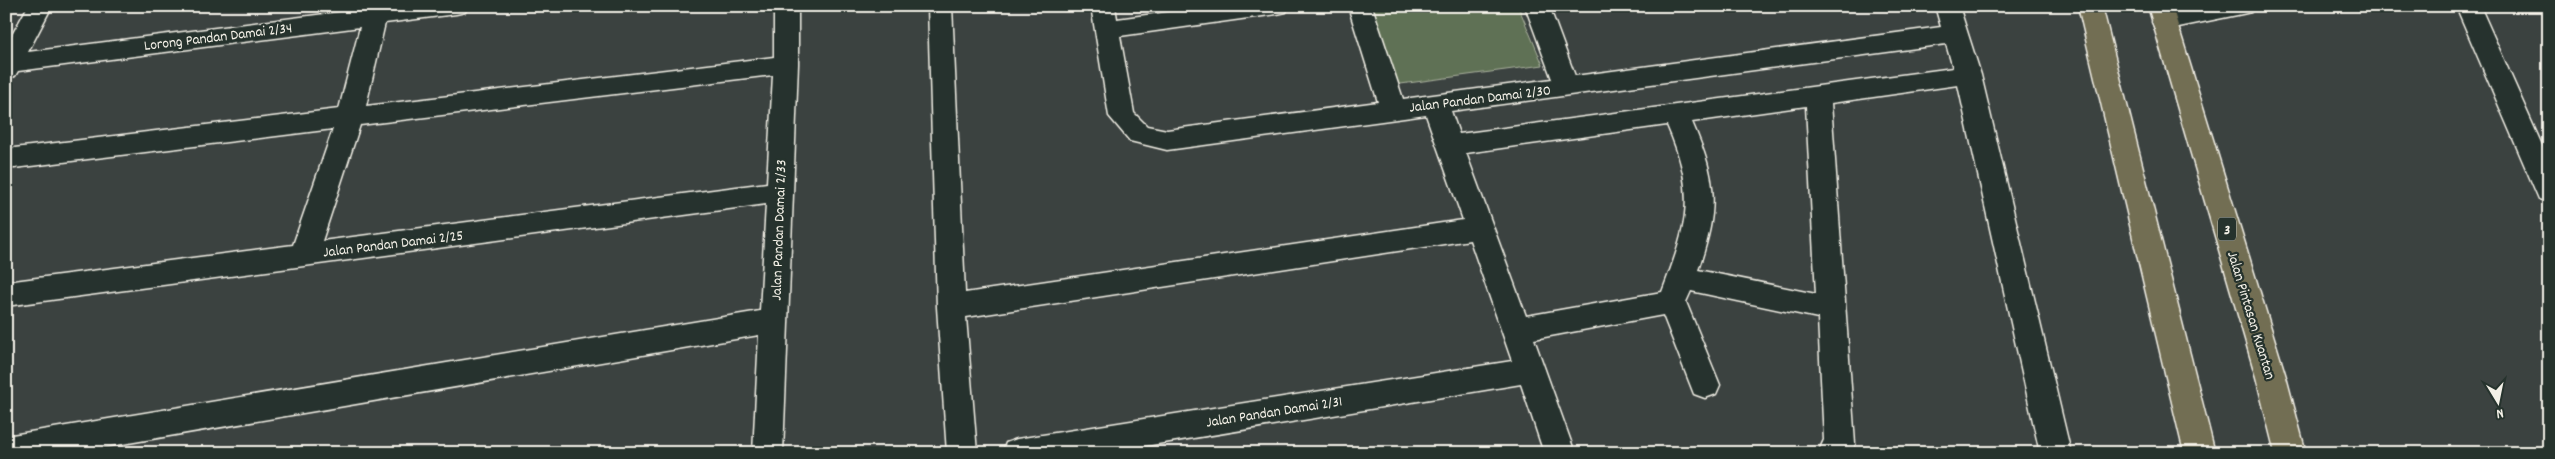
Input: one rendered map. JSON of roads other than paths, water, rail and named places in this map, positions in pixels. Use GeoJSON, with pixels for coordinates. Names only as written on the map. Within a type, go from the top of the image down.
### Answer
{"type":"FeatureCollection","features":[{"type":"Feature","properties":{"kind":"highway"},"geometry":{"type":"LineString","coordinates":[[2090,6],[2200,453]]}},
{"type":"Feature","properties":{"kind":"highway","name":"Jalan Pintasan Kuantan"},"geometry":{"type":"LineString","coordinates":[[2162,14],[2271,377],[2291,453]]}},
{"type":"Feature","properties":{"kind":"street"},"geometry":{"type":"LineString","coordinates":[[8,66],[40,6]]}},
{"type":"Feature","properties":{"kind":"street","name":"Lorong Pandan Damai 2/34"},"geometry":{"type":"LineString","coordinates":[[8,66],[376,11],[456,6]]}},
{"type":"Feature","properties":{"kind":"street","name":"Jalan Pandan Damai 2/33"},"geometry":{"type":"LineString","coordinates":[[768,453],[786,64],[786,6]]}},
{"type":"Feature","properties":{"kind":"street"},"geometry":{"type":"LineString","coordinates":[[940,6],[951,307],[962,453]]}},
{"type":"Feature","properties":{"kind":"street"},"geometry":{"type":"LineString","coordinates":[[1105,18],[1277,6]]}},
{"type":"Feature","properties":{"kind":"street"},"geometry":{"type":"LineString","coordinates":[[1360,6],[1393,109]]}},
{"type":"Feature","properties":{"kind":"street"},"geometry":{"type":"LineString","coordinates":[[1537,6],[1567,87]]}},
{"type":"Feature","properties":{"kind":"street"},"geometry":{"type":"LineString","coordinates":[[1947,6],[1968,75],[2056,453]]}},
{"type":"Feature","properties":{"kind":"street"},"geometry":{"type":"LineString","coordinates":[[2162,14],[2242,6]]}},
{"type":"Feature","properties":{"kind":"street"},"geometry":{"type":"LineString","coordinates":[[2468,6],[2549,192]]}},
{"type":"Feature","properties":{"kind":"street"},"geometry":{"type":"LineString","coordinates":[[304,255],[350,117],[376,11]]}},
{"type":"Feature","properties":{"kind":"street","name":"Jalan Pandan Damai 2/30"},"geometry":{"type":"LineString","coordinates":[[1105,18],[1122,116],[1139,134],[1167,140],[1956,34]]}},
{"type":"Feature","properties":{"kind":"street"},"geometry":{"type":"LineString","coordinates":[[6,159],[786,64]]}},
{"type":"Feature","properties":{"kind":"street"},"geometry":{"type":"LineString","coordinates":[[1451,145],[1968,75]]}},
{"type":"Feature","properties":{"kind":"street"},"geometry":{"type":"LineString","coordinates":[[1818,96],[1840,444],[1833,453]]}},
{"type":"Feature","properties":{"kind":"street"},"geometry":{"type":"LineString","coordinates":[[1435,103],[1532,370],[1560,453]]}},
{"type":"Feature","properties":{"kind":"street"},"geometry":{"type":"LineString","coordinates":[[1676,115],[1696,168],[1701,199],[1677,290],[1705,385]]}},
{"type":"Feature","properties":{"kind":"street","name":"Jalan Pandan Damai 2/25"},"geometry":{"type":"LineString","coordinates":[[6,294],[780,192]]}},
{"type":"Feature","properties":{"kind":"street"},"geometry":{"type":"LineString","coordinates":[[951,307],[1481,228]]}},
{"type":"Feature","properties":{"kind":"street"},"geometry":{"type":"LineString","coordinates":[[1517,330],[1677,290],[1831,309]]}},
{"type":"Feature","properties":{"kind":"street"},"geometry":{"type":"LineString","coordinates":[[6,450],[774,320]]}},
{"type":"Feature","properties":{"kind":"street","name":"Jalan Pandan Damai 2/31"},"geometry":{"type":"LineString","coordinates":[[1017,453],[1532,370]]}}]}
